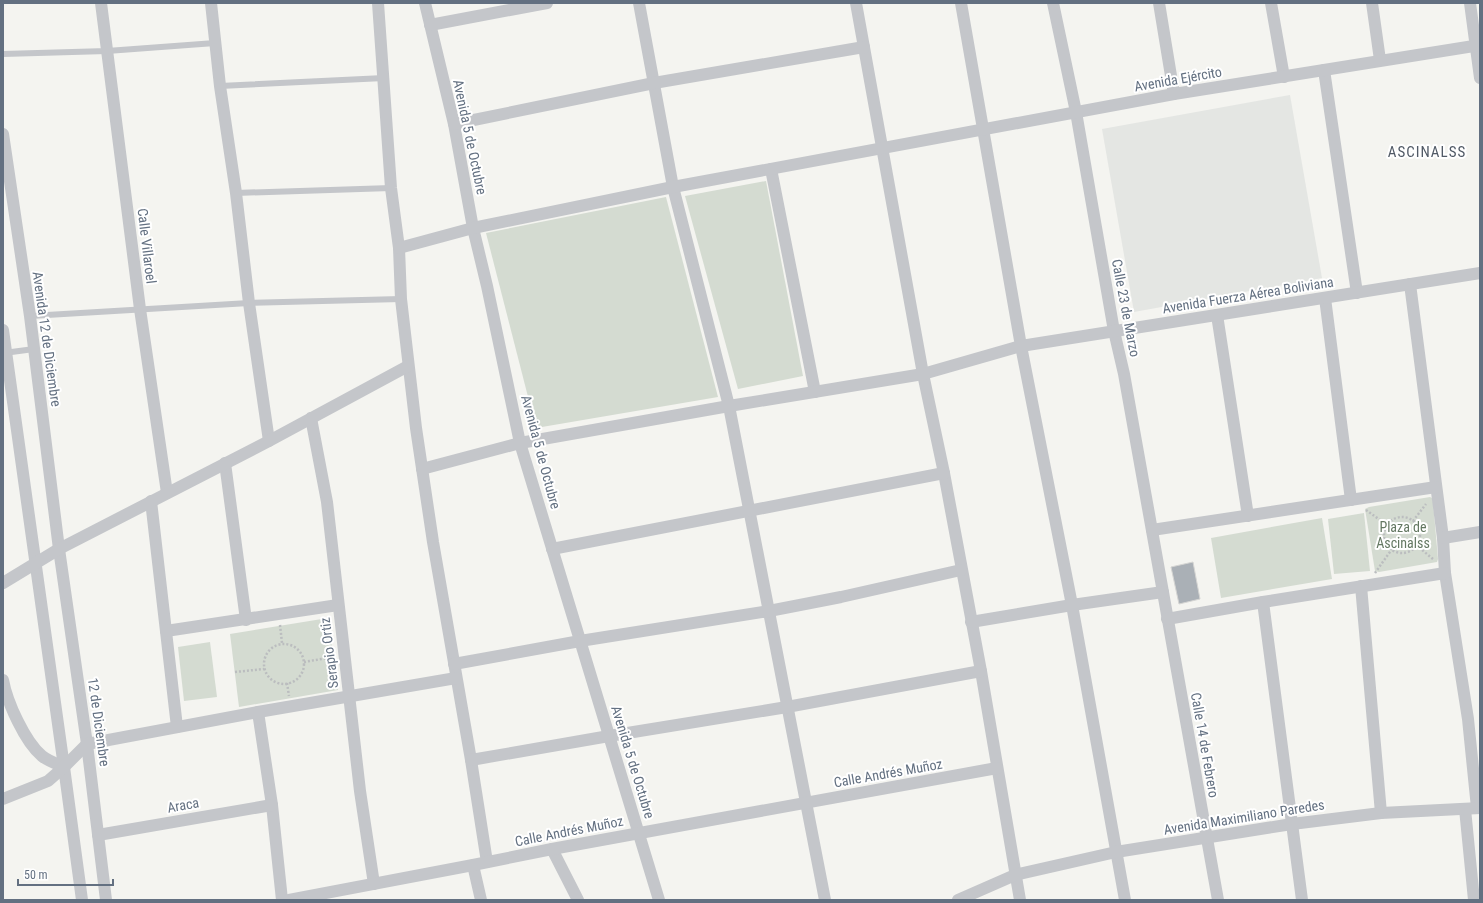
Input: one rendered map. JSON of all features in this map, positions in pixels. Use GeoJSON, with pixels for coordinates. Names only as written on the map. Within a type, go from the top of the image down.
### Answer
{"type":"FeatureCollection","features":[{"type":"Feature","properties":{"kind":"street","name":"Calle Villaroel"},"geometry":{"type":"LineString","coordinates":[[101,3],[140,309],[167,493]]}},
{"type":"Feature","properties":{"kind":"street"},"geometry":{"type":"LineString","coordinates":[[211,3],[214,44],[236,193],[249,303],[269,441]]}},
{"type":"Feature","properties":{"kind":"street"},"geometry":{"type":"LineString","coordinates":[[378,3],[391,188],[399,248],[400,298],[408,366],[433,542],[487,862]]}},
{"type":"Feature","properties":{"kind":"street","name":"Avenida 5 de Octubre"},"geometry":{"type":"LineString","coordinates":[[425,3],[454,124],[473,228],[487,286],[520,443],[660,900]]}},
{"type":"Feature","properties":{"kind":"street"},"geometry":{"type":"LineString","coordinates":[[430,25],[547,3]]}},
{"type":"Feature","properties":{"kind":"street"},"geometry":{"type":"LineString","coordinates":[[639,3],[673,187],[729,406],[825,900]]}},
{"type":"Feature","properties":{"kind":"street"},"geometry":{"type":"LineString","coordinates":[[856,3],[923,374],[944,473],[981,671],[1020,900]]}},
{"type":"Feature","properties":{"kind":"street"},"geometry":{"type":"LineString","coordinates":[[961,3],[1021,346],[1072,605],[1125,900]]}},
{"type":"Feature","properties":{"kind":"street","name":"Calle 23 de Marzo"},"geometry":{"type":"LineString","coordinates":[[1053,3],[1076,112],[1114,331],[1124,374],[1167,619]]}},
{"type":"Feature","properties":{"kind":"street"},"geometry":{"type":"LineString","coordinates":[[1159,3],[1174,94]]}},
{"type":"Feature","properties":{"kind":"street"},"geometry":{"type":"LineString","coordinates":[[1271,3],[1284,77]]}},
{"type":"Feature","properties":{"kind":"street"},"geometry":{"type":"LineString","coordinates":[[1372,3],[1380,60]]}},
{"type":"Feature","properties":{"kind":"street"},"geometry":{"type":"LineString","coordinates":[[1470,3],[1478,46],[1480,78]]}},
{"type":"Feature","properties":{"kind":"street","name":"Avenida Ejército"},"geometry":{"type":"LineString","coordinates":[[399,248],[473,228],[673,187],[1174,94],[1380,60],[1478,46]]}},
{"type":"Feature","properties":{"kind":"street"},"geometry":{"type":"LineString","coordinates":[[454,124],[654,83],[864,48]]}},
{"type":"Feature","properties":{"kind":"street"},"geometry":{"type":"LineString","coordinates":[[1324,70],[1357,292]]}},
{"type":"Feature","properties":{"kind":"street","name":"Avenida 12 de Diciembre"},"geometry":{"type":"LineString","coordinates":[[3,134],[30,316],[59,549]]}},
{"type":"Feature","properties":{"kind":"street"},"geometry":{"type":"LineString","coordinates":[[771,169],[815,392]]}},
{"type":"Feature","properties":{"kind":"street","name":"Avenida Fuerza Aérea Boliviana"},"geometry":{"type":"LineString","coordinates":[[422,469],[520,443],[923,374],[1021,346],[1480,273]]}},
{"type":"Feature","properties":{"kind":"street"},"geometry":{"type":"LineString","coordinates":[[1410,284],[1443,538],[1445,567],[1468,719],[1474,808],[1474,900]]}},
{"type":"Feature","properties":{"kind":"street"},"geometry":{"type":"LineString","coordinates":[[1324,298],[1351,500]]}},
{"type":"Feature","properties":{"kind":"street"},"geometry":{"type":"LineString","coordinates":[[1217,315],[1248,516]]}},
{"type":"Feature","properties":{"kind":"street"},"geometry":{"type":"LineString","coordinates":[[3,330],[4,353],[36,564],[82,900]]}},
{"type":"Feature","properties":{"kind":"street"},"geometry":{"type":"LineString","coordinates":[[3,583],[59,549],[269,441],[408,366]]}},
{"type":"Feature","properties":{"kind":"street","name":"Serapio Ortiz"},"geometry":{"type":"LineString","coordinates":[[311,418],[327,502],[360,791],[374,884]]}},
{"type":"Feature","properties":{"kind":"street"},"geometry":{"type":"LineString","coordinates":[[225,463],[246,620]]}},
{"type":"Feature","properties":{"kind":"street"},"geometry":{"type":"LineString","coordinates":[[552,549],[944,473]]}},
{"type":"Feature","properties":{"kind":"street"},"geometry":{"type":"LineString","coordinates":[[1152,530],[1363,498],[1437,492]]}},
{"type":"Feature","properties":{"kind":"street"},"geometry":{"type":"LineString","coordinates":[[151,501],[178,727]]}},
{"type":"Feature","properties":{"kind":"street"},"geometry":{"type":"LineString","coordinates":[[1443,538],[1480,532]]}},
{"type":"Feature","properties":{"kind":"street","name":"12 de Diciembre"},"geometry":{"type":"LineString","coordinates":[[59,549],[87,744],[106,900]]}},
{"type":"Feature","properties":{"kind":"street"},"geometry":{"type":"LineString","coordinates":[[1167,619],[1365,585],[1445,567]]}},
{"type":"Feature","properties":{"kind":"street"},"geometry":{"type":"LineString","coordinates":[[454,664],[580,641],[769,611],[841,597],[961,570]]}},
{"type":"Feature","properties":{"kind":"street"},"geometry":{"type":"LineString","coordinates":[[1365,585],[1381,813]]}},
{"type":"Feature","properties":{"kind":"street"},"geometry":{"type":"LineString","coordinates":[[971,622],[1072,605],[1163,592]]}},
{"type":"Feature","properties":{"kind":"street"},"geometry":{"type":"LineString","coordinates":[[1263,602],[1302,900]]}},
{"type":"Feature","properties":{"kind":"street"},"geometry":{"type":"LineString","coordinates":[[166,631],[338,605]]}},
{"type":"Feature","properties":{"kind":"street","name":"Calle 14 de Febrero"},"geometry":{"type":"LineString","coordinates":[[1167,619],[1218,900]]}},
{"type":"Feature","properties":{"kind":"street"},"geometry":{"type":"LineString","coordinates":[[471,760],[787,707],[981,671]]}},
{"type":"Feature","properties":{"kind":"street"},"geometry":{"type":"LineString","coordinates":[[3,799],[48,781],[87,744],[258,712],[456,678]]}},
{"type":"Feature","properties":{"kind":"street"},"geometry":{"type":"LineString","coordinates":[[3,680],[10,704],[31,744],[43,757],[64,767]]}},
{"type":"Feature","properties":{"kind":"street"},"geometry":{"type":"LineString","coordinates":[[258,712],[272,805],[282,900]]}},
{"type":"Feature","properties":{"kind":"street","name":"Calle Andrés Muñoz"},"geometry":{"type":"LineString","coordinates":[[289,900],[552,849],[997,768]]}},
{"type":"Feature","properties":{"kind":"street","name":"Araca"},"geometry":{"type":"LineString","coordinates":[[98,835],[272,805]]}},
{"type":"Feature","properties":{"kind":"street","name":"Avenida Maximiliano Paredes"},"geometry":{"type":"LineString","coordinates":[[958,900],[1016,875],[1116,852],[1292,824],[1381,813],[1474,808]]}},
{"type":"Feature","properties":{"kind":"street"},"geometry":{"type":"LineString","coordinates":[[552,849],[578,900]]}},
{"type":"Feature","properties":{"kind":"street"},"geometry":{"type":"LineString","coordinates":[[473,865],[481,900]]}},
{"type":"Feature","properties":{"kind":"lane"},"geometry":{"type":"LineString","coordinates":[[3,54],[107,52],[214,44]]}},
{"type":"Feature","properties":{"kind":"lane"},"geometry":{"type":"LineString","coordinates":[[220,86],[384,78]]}},
{"type":"Feature","properties":{"kind":"lane"},"geometry":{"type":"LineString","coordinates":[[236,193],[391,188]]}},
{"type":"Feature","properties":{"kind":"lane"},"geometry":{"type":"LineString","coordinates":[[30,316],[249,303],[400,298]]}},
{"type":"Feature","properties":{"kind":"lane"},"geometry":{"type":"LineString","coordinates":[[4,353],[34,349]]}},
{"type":"Feature","properties":{"kind":"path"},"geometry":{"type":"LineString","coordinates":[[1413,521],[1437,492]]}},
{"type":"Feature","properties":{"kind":"path"},"geometry":{"type":"LineString","coordinates":[[1363,498],[1365,510],[1387,525]]}},
{"type":"Feature","properties":{"kind":"path"},"geometry":{"type":"LineString","coordinates":[[1402,517],[1413,521],[1419,530],[1416,546],[1406,552],[1400,552],[1392,549],[1384,537],[1387,525],[1391,521],[1402,517]]}},
{"type":"Feature","properties":{"kind":"path"},"geometry":{"type":"LineString","coordinates":[[1416,546],[1445,567]]}},
{"type":"Feature","properties":{"kind":"path"},"geometry":{"type":"LineString","coordinates":[[1365,585],[1392,549]]}},
{"type":"Feature","properties":{"kind":"path"},"geometry":{"type":"LineString","coordinates":[[279,615],[282,644]]}},
{"type":"Feature","properties":{"kind":"path"},"geometry":{"type":"LineString","coordinates":[[282,644],[294,646],[299,650],[304,662],[303,668],[297,679],[285,684],[272,680],[264,669],[265,655],[275,646],[282,644]]}},
{"type":"Feature","properties":{"kind":"path"},"geometry":{"type":"LineString","coordinates":[[304,662],[344,655]]}},
{"type":"Feature","properties":{"kind":"path"},"geometry":{"type":"LineString","coordinates":[[235,672],[264,669]]}},
{"type":"Feature","properties":{"kind":"shaded area"},"geometry":{"type":"Polygon","coordinates":[[[1290,95],[1322,278],[1134,312],[1102,129],[1290,95]]]}},
{"type":"Feature","properties":{"kind":"green space"},"geometry":{"type":"Polygon","coordinates":[[[766,181],[803,376],[738,389],[685,196],[766,181]]]}},
{"type":"Feature","properties":{"kind":"green space"},"geometry":{"type":"Polygon","coordinates":[[[666,197],[718,397],[536,428],[486,233],[666,197]]]}},
{"type":"Feature","properties":{"kind":"green space","name":"Plaza de Ascinalss"},"geometry":{"type":"Polygon","coordinates":[[[1430,497],[1432,498],[1433,502],[1437,562],[1379,572],[1375,571],[1365,509],[1369,507],[1430,497]]]}},
{"type":"Feature","properties":{"kind":"green space"},"geometry":{"type":"Polygon","coordinates":[[[1364,513],[1370,571],[1334,574],[1328,519],[1364,513]]]}},
{"type":"Feature","properties":{"kind":"green space"},"geometry":{"type":"Polygon","coordinates":[[[1322,518],[1332,579],[1221,598],[1211,538],[1322,518]]]}},
{"type":"Feature","properties":{"kind":"green space"},"geometry":{"type":"Polygon","coordinates":[[[328,618],[338,690],[239,707],[230,634],[328,618]]]}},
{"type":"Feature","properties":{"kind":"green space"},"geometry":{"type":"Polygon","coordinates":[[[210,642],[217,697],[184,701],[178,647],[210,642]]]}},
{"type":"Feature","properties":{"kind":"building"},"geometry":{"type":"Polygon","coordinates":[[[1193,562],[1200,599],[1179,604],[1171,567],[1193,562]]]}},
{"type":"Feature","properties":{"kind":"district","name":"ASCINALSS"},"geometry":{"type":"Point","coordinates":[1427,152]}}]}
